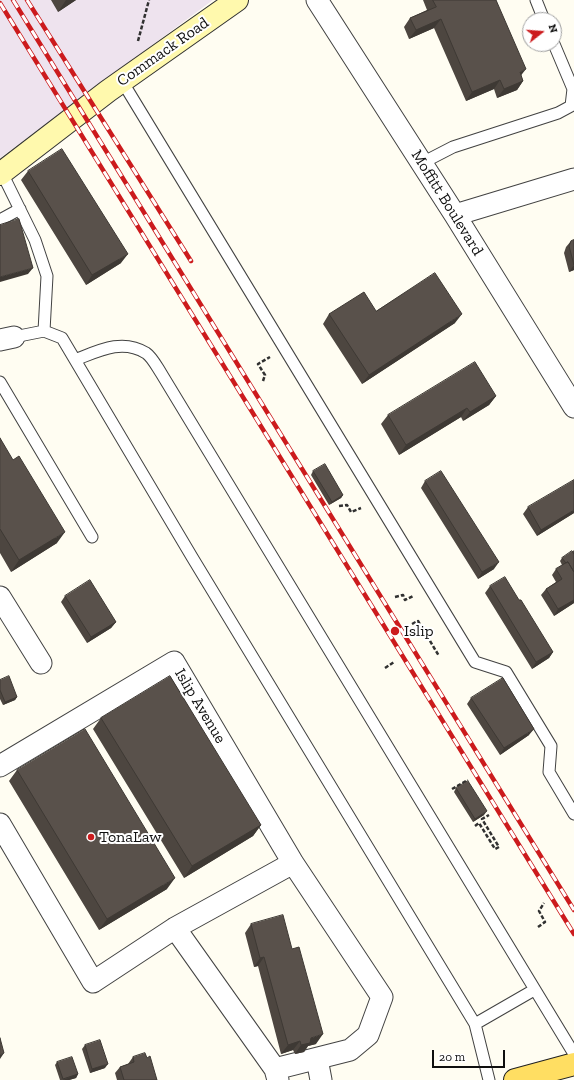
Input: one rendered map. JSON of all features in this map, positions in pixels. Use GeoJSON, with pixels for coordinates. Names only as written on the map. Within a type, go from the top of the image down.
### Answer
{"type":"FeatureCollection","features":[{"type":"Feature","properties":{"kind":"main road"},"geometry":{"type":"LineString","coordinates":[[515,1080],[574,1064]]}},
{"type":"Feature","properties":{"kind":"street","name":"Commack Road"},"geometry":{"type":"LineString","coordinates":[[1,174],[115,86],[238,0]]}},
{"type":"Feature","properties":{"kind":"street","name":"Moffitt Boulevard"},"geometry":{"type":"LineString","coordinates":[[317,0],[455,215],[574,408]]}},
{"type":"Feature","properties":{"kind":"street"},"geometry":{"type":"LineString","coordinates":[[455,215],[574,179]]}},
{"type":"Feature","properties":{"kind":"street"},"geometry":{"type":"LineString","coordinates":[[0,597],[41,663]]}},
{"type":"Feature","properties":{"kind":"street","name":"Islip Avenue"},"geometry":{"type":"LineString","coordinates":[[0,766],[174,662],[293,863]]}},
{"type":"Feature","properties":{"kind":"street"},"geometry":{"type":"LineString","coordinates":[[0,824],[94,982],[175,928],[293,863],[382,997],[368,1035],[350,1050],[317,1059],[276,1074],[175,928]]}},
{"type":"Feature","properties":{"kind":"street"},"geometry":{"type":"LineString","coordinates":[[317,1059],[321,1080]]}},
{"type":"Feature","properties":{"kind":"lane"},"geometry":{"type":"LineString","coordinates":[[536,0],[541,12]]}},
{"type":"Feature","properties":{"kind":"lane"},"geometry":{"type":"LineString","coordinates":[[422,163],[453,147],[558,113],[571,106],[573,89],[557,52]]}},
{"type":"Feature","properties":{"kind":"lane"},"geometry":{"type":"LineString","coordinates":[[115,86],[475,662],[506,672],[551,746],[549,772],[574,814]]}},
{"type":"Feature","properties":{"kind":"lane"},"geometry":{"type":"LineString","coordinates":[[1,174],[35,240],[46,276],[44,331]]}},
{"type":"Feature","properties":{"kind":"lane"},"geometry":{"type":"LineString","coordinates":[[0,220],[20,210]]}},
{"type":"Feature","properties":{"kind":"lane"},"geometry":{"type":"LineString","coordinates":[[7,339],[44,331],[62,338],[192,557],[475,1024],[489,1080]]}},
{"type":"Feature","properties":{"kind":"lane"},"geometry":{"type":"LineString","coordinates":[[75,360],[110,346],[130,346],[147,354],[161,373],[574,1054]]}},
{"type":"Feature","properties":{"kind":"lane"},"geometry":{"type":"LineString","coordinates":[[0,382],[92,537]]}},
{"type":"Feature","properties":{"kind":"lane"},"geometry":{"type":"LineString","coordinates":[[475,1024],[534,990]]}},
{"type":"Feature","properties":{"kind":"path"},"geometry":{"type":"LineString","coordinates":[[138,42],[149,0]]}},
{"type":"Feature","properties":{"kind":"path"},"geometry":{"type":"LineString","coordinates":[[263,381],[265,375],[258,364],[274,355]]}},
{"type":"Feature","properties":{"kind":"path"},"geometry":{"type":"LineString","coordinates":[[340,506],[347,504],[351,512]]}},
{"type":"Feature","properties":{"kind":"path"},"geometry":{"type":"LineString","coordinates":[[395,597],[402,595],[405,600]]}},
{"type":"Feature","properties":{"kind":"path"},"geometry":{"type":"LineString","coordinates":[[412,624],[418,621],[439,656]]}},
{"type":"Feature","properties":{"kind":"path"},"geometry":{"type":"LineString","coordinates":[[385,668],[394,662]]}},
{"type":"Feature","properties":{"kind":"path"},"geometry":{"type":"LineString","coordinates":[[452,789],[468,780]]}},
{"type":"Feature","properties":{"kind":"path"},"geometry":{"type":"LineString","coordinates":[[475,826],[479,823],[495,849],[499,847],[482,819],[489,815]]}},
{"type":"Feature","properties":{"kind":"path"},"geometry":{"type":"LineString","coordinates":[[538,927],[545,922],[539,911],[544,903]]}},
{"type":"Feature","properties":{"kind":"shaded area"},"geometry":{"type":"Polygon","coordinates":[[[0,0],[213,0],[0,158],[0,0]]]}},
{"type":"Feature","properties":{"kind":"building"},"geometry":{"type":"Polygon","coordinates":[[[433,0],[496,0],[526,69],[520,72],[523,81],[504,89],[500,80],[472,92],[441,19],[416,30],[410,18],[436,7],[433,0]]]}},
{"type":"Feature","properties":{"kind":"building"},"geometry":{"type":"Polygon","coordinates":[[[62,149],[128,254],[92,275],[28,171],[62,149]]]}},
{"type":"Feature","properties":{"kind":"building"},"geometry":{"type":"Polygon","coordinates":[[[19,219],[33,268],[0,277],[0,225],[19,219]]]}},
{"type":"Feature","properties":{"kind":"building"},"geometry":{"type":"Polygon","coordinates":[[[574,240],[574,265],[569,246],[571,241],[574,240]]]}},
{"type":"Feature","properties":{"kind":"building"},"geometry":{"type":"Polygon","coordinates":[[[435,273],[462,314],[369,375],[329,314],[364,292],[376,311],[435,273]]]}},
{"type":"Feature","properties":{"kind":"building"},"geometry":{"type":"Polygon","coordinates":[[[475,362],[496,396],[470,412],[467,408],[406,445],[388,415],[475,362]]]}},
{"type":"Feature","properties":{"kind":"building"},"geometry":{"type":"Polygon","coordinates":[[[0,438],[13,460],[19,456],[65,532],[19,560],[0,529],[0,438]]]}},
{"type":"Feature","properties":{"kind":"building"},"geometry":{"type":"Polygon","coordinates":[[[325,464],[343,495],[332,502],[313,471],[325,464]]]}},
{"type":"Feature","properties":{"kind":"building"},"geometry":{"type":"Polygon","coordinates":[[[441,471],[499,562],[482,572],[425,481],[441,471]]]}},
{"type":"Feature","properties":{"kind":"building"},"geometry":{"type":"Polygon","coordinates":[[[574,480],[574,510],[541,530],[528,507],[574,480]]]}},
{"type":"Feature","properties":{"kind":"building"},"geometry":{"type":"Polygon","coordinates":[[[572,551],[574,554],[574,572],[568,562],[566,563],[562,558],[572,551]]]}},
{"type":"Feature","properties":{"kind":"building"},"geometry":{"type":"Polygon","coordinates":[[[568,562],[574,572],[574,600],[558,609],[546,589],[562,579],[556,569],[568,562]]]}},
{"type":"Feature","properties":{"kind":"building"},"geometry":{"type":"Polygon","coordinates":[[[505,577],[553,652],[536,662],[490,586],[505,577]]]}},
{"type":"Feature","properties":{"kind":"building"},"geometry":{"type":"Polygon","coordinates":[[[90,580],[116,622],[91,637],[65,596],[90,580]]]}},
{"type":"Feature","properties":{"kind":"building"},"geometry":{"type":"Polygon","coordinates":[[[9,676],[17,697],[5,702],[0,690],[0,680],[9,676]]]}},
{"type":"Feature","properties":{"kind":"building"},"geometry":{"type":"Polygon","coordinates":[[[170,676],[261,825],[192,866],[101,718],[170,676]]]}},
{"type":"Feature","properties":{"kind":"building"},"geometry":{"type":"Polygon","coordinates":[[[503,678],[534,729],[504,748],[471,698],[503,678]]]}},
{"type":"Feature","properties":{"kind":"building"},"geometry":{"type":"Polygon","coordinates":[[[85,729],[175,878],[107,919],[17,770],[85,729]]]}},
{"type":"Feature","properties":{"kind":"building"},"geometry":{"type":"Polygon","coordinates":[[[468,781],[487,811],[475,819],[456,788],[468,781]]]}},
{"type":"Feature","properties":{"kind":"building"},"geometry":{"type":"Polygon","coordinates":[[[283,915],[292,949],[299,947],[323,1034],[311,1038],[310,1043],[301,1045],[300,1041],[288,1045],[264,957],[260,958],[251,924],[283,915]]]}},
{"type":"Feature","properties":{"kind":"building"},"geometry":{"type":"Polygon","coordinates":[[[0,1038],[4,1053],[0,1055],[0,1038]]]}},
{"type":"Feature","properties":{"kind":"building"},"geometry":{"type":"Polygon","coordinates":[[[100,1040],[108,1064],[92,1069],[85,1045],[100,1040]]]}},
{"type":"Feature","properties":{"kind":"building"},"geometry":{"type":"Polygon","coordinates":[[[145,1053],[147,1058],[150,1056],[157,1080],[124,1080],[120,1067],[134,1062],[133,1057],[145,1053]]]}},
{"type":"Feature","properties":{"kind":"building"},"geometry":{"type":"Polygon","coordinates":[[[72,1057],[78,1074],[63,1079],[57,1062],[72,1057]]]}},
{"type":"Feature","properties":{"kind":"railway"},"geometry":{"type":"LineString","coordinates":[[13,0],[574,910]]}},
{"type":"Feature","properties":{"kind":"railway"},"geometry":{"type":"LineString","coordinates":[[27,0],[191,261]]}},
{"type":"Feature","properties":{"kind":"railway"},"geometry":{"type":"LineString","coordinates":[[0,3],[574,934]]}},
{"type":"Feature","properties":{"kind":"place","name":"Islip"},"geometry":{"type":"Point","coordinates":[395,631]}},
{"type":"Feature","properties":{"kind":"place","name":"TonaLaw"},"geometry":{"type":"Point","coordinates":[91,837]}}]}
